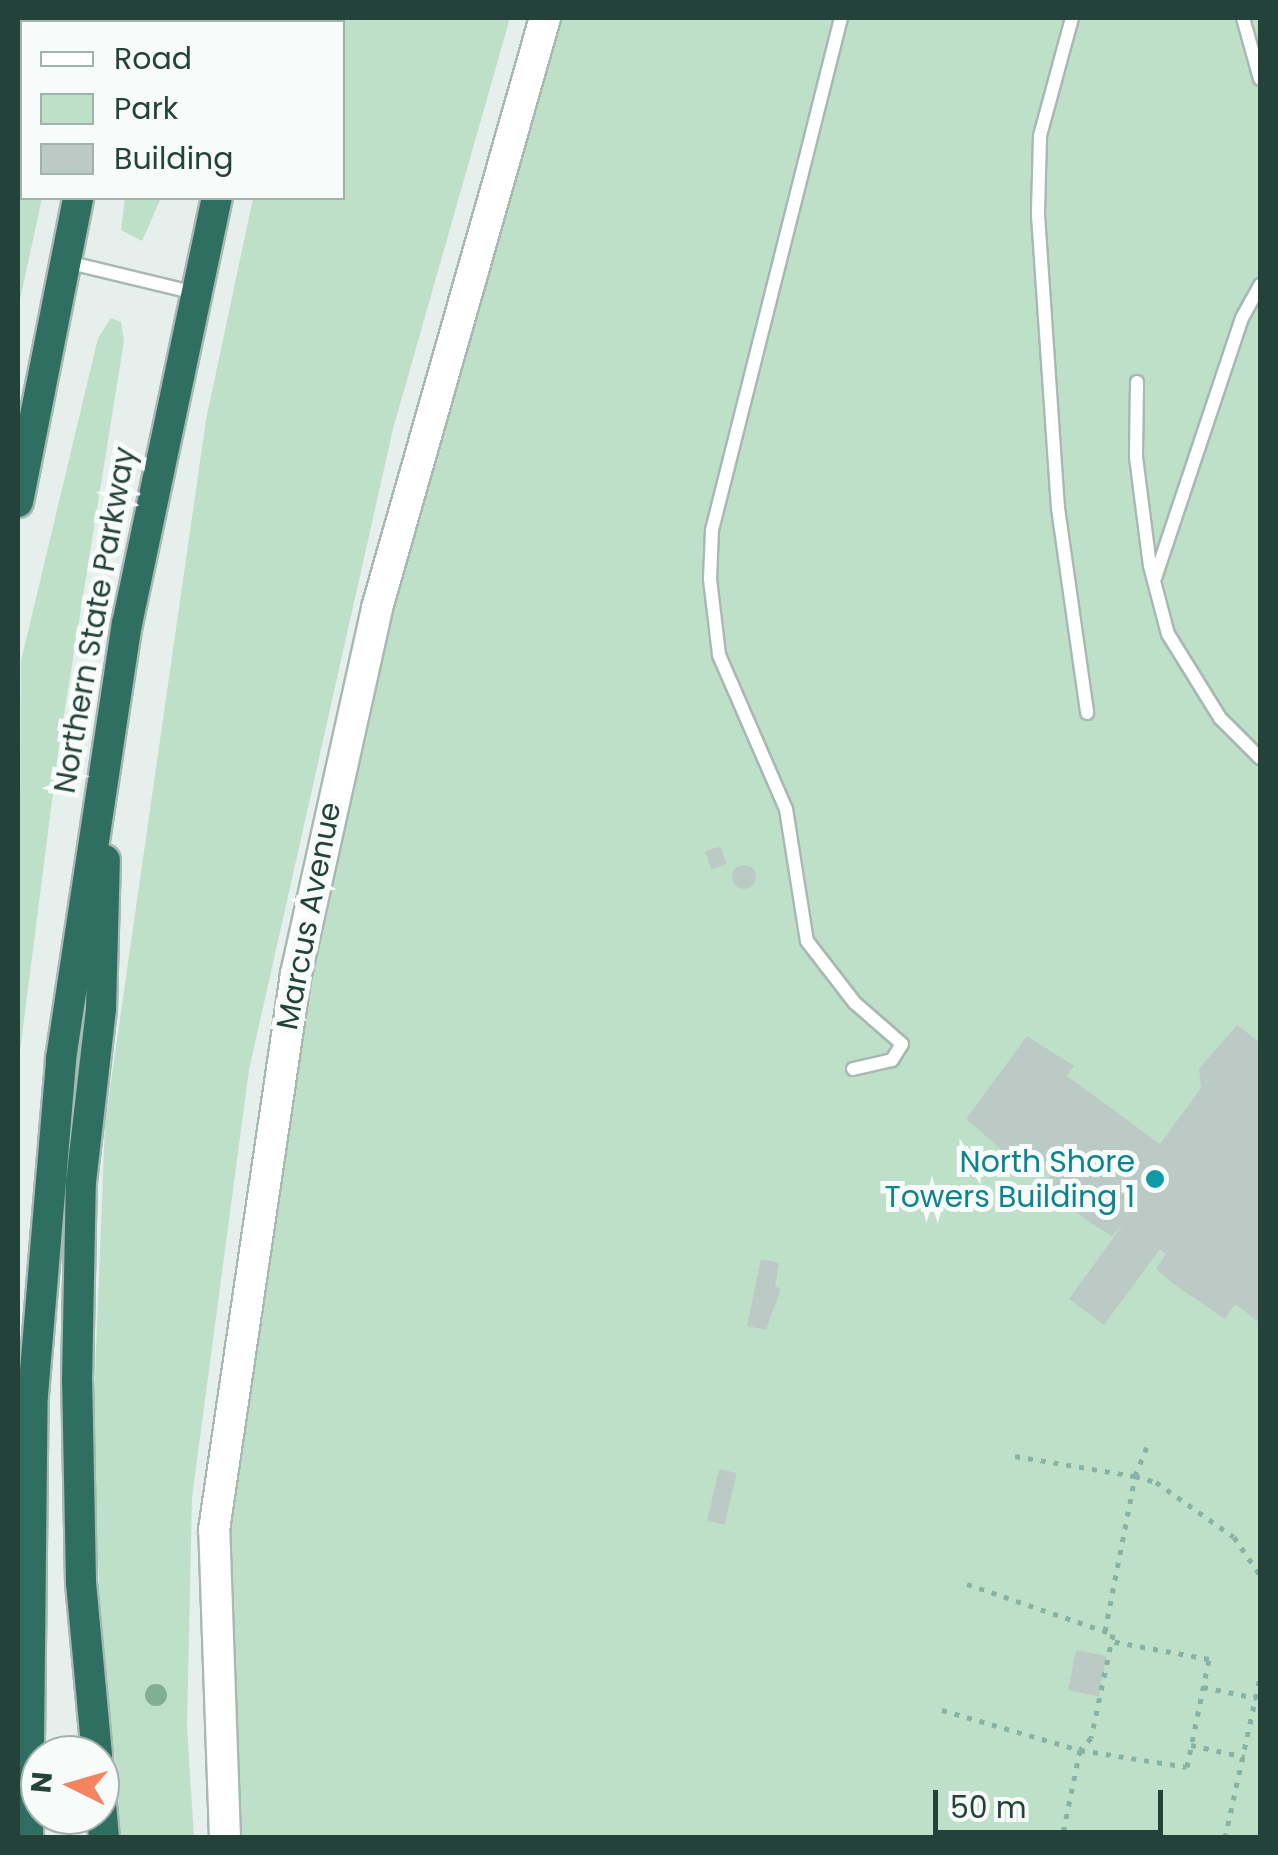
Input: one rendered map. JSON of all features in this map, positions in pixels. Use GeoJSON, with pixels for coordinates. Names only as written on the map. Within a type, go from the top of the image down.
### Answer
{"type":"FeatureCollection","features":[{"type":"Feature","properties":{"kind":"highway"},"geometry":{"type":"LineString","coordinates":[[18,502],[78,200]]}},
{"type":"Feature","properties":{"kind":"highway","name":"Northern State Parkway"},"geometry":{"type":"LineString","coordinates":[[28,1838],[33,1395],[60,1059],[109,732],[217,200]]}},
{"type":"Feature","properties":{"kind":"highway"},"geometry":{"type":"LineString","coordinates":[[94,1735],[81,1582],[77,1382],[81,1182],[101,1008],[109,732]]}},
{"type":"Feature","properties":{"kind":"main road","name":"Marcus Avenue"},"geometry":{"type":"LineString","coordinates":[[225,1838],[214,1530],[296,974],[377,608],[545,18]]}},
{"type":"Feature","properties":{"kind":"lane"},"geometry":{"type":"LineString","coordinates":[[842,18],[712,530],[710,579],[719,655],[786,809],[808,940],[855,1003],[902,1044],[892,1060],[853,1069]]}},
{"type":"Feature","properties":{"kind":"lane"},"geometry":{"type":"LineString","coordinates":[[1072,18],[1040,136],[1038,214],[1058,508],[1087,713]]}},
{"type":"Feature","properties":{"kind":"lane"},"geometry":{"type":"LineString","coordinates":[[1243,18],[1260,79]]}},
{"type":"Feature","properties":{"kind":"lane"},"geometry":{"type":"LineString","coordinates":[[63,261],[195,293]]}},
{"type":"Feature","properties":{"kind":"lane"},"geometry":{"type":"LineString","coordinates":[[1154,580],[1242,318],[1260,286]]}},
{"type":"Feature","properties":{"kind":"lane"},"geometry":{"type":"LineString","coordinates":[[1136,382],[1136,456],[1154,580],[1168,634],[1220,718],[1260,758]]}},
{"type":"Feature","properties":{"kind":"path"},"geometry":{"type":"LineString","coordinates":[[1105,1631],[1135,1476],[1149,1442]]}},
{"type":"Feature","properties":{"kind":"path"},"geometry":{"type":"LineString","coordinates":[[1015,1456],[1156,1482],[1234,1537],[1260,1575]]}},
{"type":"Feature","properties":{"kind":"path"},"geometry":{"type":"LineString","coordinates":[[967,1584],[1113,1634],[1091,1738],[1080,1750],[1062,1838]]}},
{"type":"Feature","properties":{"kind":"path"},"geometry":{"type":"LineString","coordinates":[[942,1710],[1080,1750],[1186,1767],[1209,1659],[1112,1641]]}},
{"type":"Feature","properties":{"kind":"path"},"geometry":{"type":"LineString","coordinates":[[1225,1838],[1260,1677]]}},
{"type":"Feature","properties":{"kind":"path"},"geometry":{"type":"LineString","coordinates":[[1203,1687],[1257,1698]]}},
{"type":"Feature","properties":{"kind":"path"},"geometry":{"type":"LineString","coordinates":[[1191,1745],[1245,1757]]}},
{"type":"Feature","properties":{"kind":"green space"},"geometry":{"type":"Polygon","coordinates":[[[18,18],[83,18],[20,20],[20,200],[42,200],[18,309],[18,18]]]}},
{"type":"Feature","properties":{"kind":"green space"},"geometry":{"type":"Polygon","coordinates":[[[510,18],[393,429],[249,1070],[192,1498],[187,1727],[194,1837],[119,1838],[120,1735],[105,1735],[93,1426],[105,1123],[206,420],[253,200],[345,200],[345,20],[292,20],[510,18]]]}},
{"type":"Feature","properties":{"kind":"green space"},"geometry":{"type":"Polygon","coordinates":[[[545,18],[1260,18],[1260,1837],[225,1838],[213,1627],[296,974],[545,18]]]}},
{"type":"Feature","properties":{"kind":"green space"},"geometry":{"type":"Polygon","coordinates":[[[125,200],[160,200],[142,241],[121,230],[125,200]]]}},
{"type":"Feature","properties":{"kind":"green space"},"geometry":{"type":"Polygon","coordinates":[[[111,318],[121,322],[124,341],[59,746],[18,1067],[21,661],[98,338],[111,318]]]}},
{"type":"Feature","properties":{"kind":"building"},"geometry":{"type":"Polygon","coordinates":[[[720,846],[727,864],[712,869],[705,852],[720,846]]]}},
{"type":"Feature","properties":{"kind":"building"},"geometry":{"type":"Polygon","coordinates":[[[744,865],[753,868],[753,886],[744,889],[735,886],[732,877],[735,868],[744,865]]]}},
{"type":"Feature","properties":{"kind":"building","name":"North Shore Towers Building 1"},"geometry":{"type":"Polygon","coordinates":[[[1237,1025],[1260,1043],[1260,1323],[1235,1304],[1225,1319],[1172,1283],[1156,1269],[1166,1254],[1160,1249],[1104,1325],[1069,1299],[1124,1223],[1112,1236],[1092,1224],[1043,1186],[1054,1172],[1018,1146],[1010,1157],[966,1119],[1027,1036],[1074,1066],[1067,1076],[1160,1144],[1201,1088],[1199,1069],[1237,1025]]]}},
{"type":"Feature","properties":{"kind":"building"},"geometry":{"type":"Polygon","coordinates":[[[761,1259],[779,1263],[775,1287],[781,1288],[766,1330],[747,1326],[761,1259]]]}},
{"type":"Feature","properties":{"kind":"building"},"geometry":{"type":"Polygon","coordinates":[[[719,1469],[737,1473],[725,1525],[707,1521],[719,1469]]]}},
{"type":"Feature","properties":{"kind":"building"},"geometry":{"type":"Polygon","coordinates":[[[1076,1650],[1106,1656],[1099,1696],[1068,1690],[1076,1650]]]}},
{"type":"Feature","properties":{"kind":"place","name":"North Shore Towers Building 1"},"geometry":{"type":"Point","coordinates":[1155,1179]}}]}
